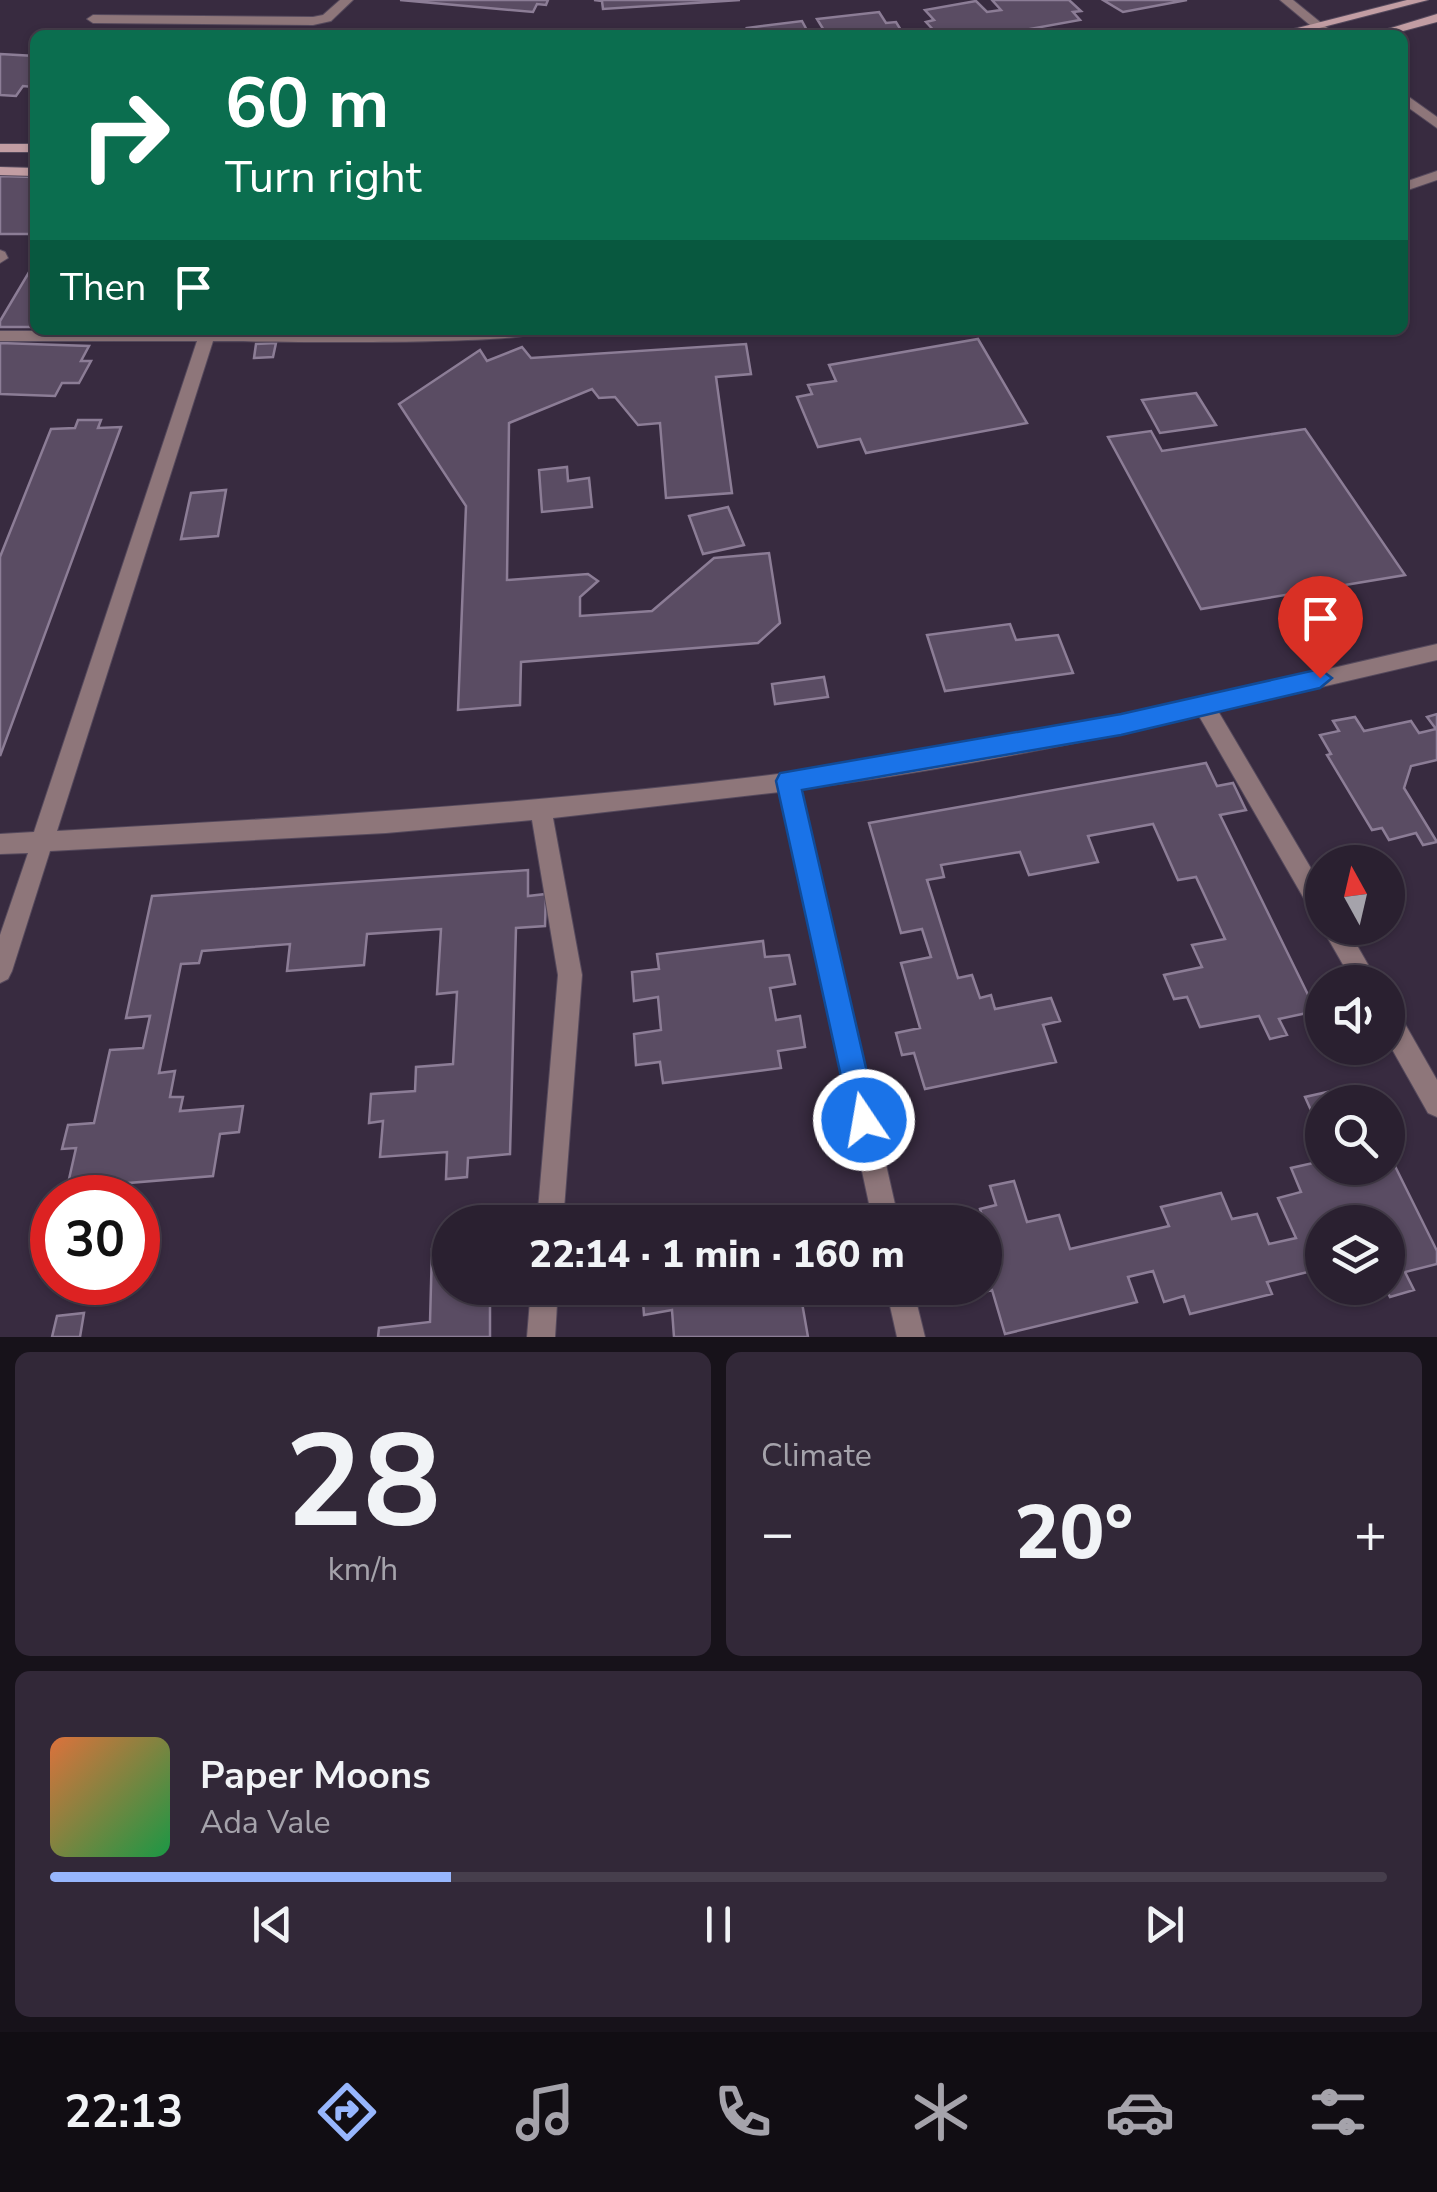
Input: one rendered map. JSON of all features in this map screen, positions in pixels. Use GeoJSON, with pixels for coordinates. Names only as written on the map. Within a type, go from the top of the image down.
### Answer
{"type":"FeatureCollection","features":[{"type":"Feature","properties":{"kind":"main road"},"geometry":{"type":"LineString","coordinates":[[1298,30],[1422,0]]}},
{"type":"Feature","properties":{"kind":"main road"},"geometry":{"type":"LineString","coordinates":[[1393,30],[1437,18]]}},
{"type":"Feature","properties":{"kind":"main road"},"geometry":{"type":"LineString","coordinates":[[0,148],[30,148]]}},
{"type":"Feature","properties":{"kind":"main road"},"geometry":{"type":"LineString","coordinates":[[0,171],[30,172]]}},
{"type":"Feature","properties":{"kind":"street"},"geometry":{"type":"LineString","coordinates":[[93,19],[313,21],[327,18],[347,0]]}},
{"type":"Feature","properties":{"kind":"street"},"geometry":{"type":"LineString","coordinates":[[1286,0],[1324,30]]}},
{"type":"Feature","properties":{"kind":"street"},"geometry":{"type":"LineString","coordinates":[[1408,101],[1437,124]]}},
{"type":"Feature","properties":{"kind":"street"},"geometry":{"type":"LineString","coordinates":[[1408,186],[1437,175]]}},
{"type":"Feature","properties":{"kind":"street"},"geometry":{"type":"LineString","coordinates":[[0,336],[39,335]]}},
{"type":"Feature","properties":{"kind":"street"},"geometry":{"type":"LineString","coordinates":[[0,971],[207,335]]}},
{"type":"Feature","properties":{"kind":"street"},"geometry":{"type":"LineString","coordinates":[[0,844],[386,824],[788,781],[916,763],[1204,705],[1437,652]]}},
{"type":"Feature","properties":{"kind":"street"},"geometry":{"type":"LineString","coordinates":[[1204,705],[1305,879]]}},
{"type":"Feature","properties":{"kind":"street"},"geometry":{"type":"LineString","coordinates":[[788,781],[882,1205]]}},
{"type":"Feature","properties":{"kind":"street"},"geometry":{"type":"LineString","coordinates":[[541,809],[570,976],[551,1205]]}},
{"type":"Feature","properties":{"kind":"street"},"geometry":{"type":"LineString","coordinates":[[1405,1049],[1437,1104]]}},
{"type":"Feature","properties":{"kind":"street"},"geometry":{"type":"LineString","coordinates":[[541,1337],[544,1305]]}},
{"type":"Feature","properties":{"kind":"street"},"geometry":{"type":"LineString","coordinates":[[904,1305],[911,1337]]}},
{"type":"Feature","properties":{"kind":"building"},"geometry":{"type":"Polygon","coordinates":[[[400,0],[548,0],[546,5],[537,4],[533,12],[400,0]]]}},
{"type":"Feature","properties":{"kind":"building"},"geometry":{"type":"Polygon","coordinates":[[[594,0],[740,0],[603,9],[602,1],[594,0]]]}},
{"type":"Feature","properties":{"kind":"building"},"geometry":{"type":"Polygon","coordinates":[[[992,0],[1069,0],[1081,11],[1073,12],[1080,20],[1025,30],[933,30],[926,22],[934,20],[925,10],[976,1],[987,12],[1001,10],[992,0]]]}},
{"type":"Feature","properties":{"kind":"building"},"geometry":{"type":"Polygon","coordinates":[[[1103,0],[1187,0],[1123,12],[1103,0]]]}},
{"type":"Feature","properties":{"kind":"building"},"geometry":{"type":"Polygon","coordinates":[[[879,12],[886,23],[896,22],[901,30],[824,30],[817,19],[879,12]]]}},
{"type":"Feature","properties":{"kind":"building"},"geometry":{"type":"Polygon","coordinates":[[[802,21],[807,30],[747,28],[802,21]]]}},
{"type":"Feature","properties":{"kind":"building"},"geometry":{"type":"Polygon","coordinates":[[[0,54],[30,56],[30,87],[23,86],[16,96],[0,95],[0,54]]]}},
{"type":"Feature","properties":{"kind":"building"},"geometry":{"type":"Polygon","coordinates":[[[0,176],[30,177],[30,234],[0,234],[0,176]]]}},
{"type":"Feature","properties":{"kind":"building"},"geometry":{"type":"Polygon","coordinates":[[[30,270],[30,327],[0,327],[30,270]]]}},
{"type":"Feature","properties":{"kind":"building"},"geometry":{"type":"Polygon","coordinates":[[[978,339],[1027,423],[866,453],[860,439],[818,447],[797,397],[812,394],[808,385],[836,381],[829,365],[978,339]]]}},
{"type":"Feature","properties":{"kind":"building"},"geometry":{"type":"Polygon","coordinates":[[[0,343],[89,346],[81,361],[91,361],[79,383],[62,383],[55,396],[0,394],[0,343]]]}},
{"type":"Feature","properties":{"kind":"building"},"geometry":{"type":"Polygon","coordinates":[[[276,343],[273,357],[254,358],[256,344],[276,343]]]}},
{"type":"Feature","properties":{"kind":"building"},"geometry":{"type":"Polygon","coordinates":[[[746,344],[751,374],[716,377],[732,493],[666,498],[660,423],[638,425],[615,397],[599,398],[592,389],[509,423],[507,580],[588,574],[598,581],[580,597],[580,616],[652,611],[714,558],[769,553],[780,623],[758,643],[521,662],[520,705],[458,710],[466,506],[399,404],[480,350],[487,361],[522,347],[531,358],[746,344]]]}},
{"type":"Feature","properties":{"kind":"building"},"geometry":{"type":"Polygon","coordinates":[[[1196,393],[1216,425],[1160,433],[1142,400],[1196,393]]]}},
{"type":"Feature","properties":{"kind":"building"},"geometry":{"type":"Polygon","coordinates":[[[78,420],[101,420],[98,428],[121,427],[0,756],[0,557],[51,429],[75,428],[78,420]]]}},
{"type":"Feature","properties":{"kind":"building"},"geometry":{"type":"Polygon","coordinates":[[[1305,429],[1405,575],[1201,609],[1108,437],[1151,431],[1162,451],[1305,429]]]}},
{"type":"Feature","properties":{"kind":"building"},"geometry":{"type":"Polygon","coordinates":[[[567,467],[568,481],[589,478],[592,507],[542,512],[539,470],[567,467]]]}},
{"type":"Feature","properties":{"kind":"building"},"geometry":{"type":"Polygon","coordinates":[[[226,490],[218,536],[181,539],[191,493],[226,490]]]}},
{"type":"Feature","properties":{"kind":"building"},"geometry":{"type":"Polygon","coordinates":[[[728,507],[744,545],[703,554],[689,516],[728,507]]]}},
{"type":"Feature","properties":{"kind":"building"},"geometry":{"type":"Polygon","coordinates":[[[1010,624],[1016,640],[1058,635],[1073,673],[945,691],[927,635],[1010,624]]]}},
{"type":"Feature","properties":{"kind":"building"},"geometry":{"type":"Polygon","coordinates":[[[824,677],[828,697],[775,704],[772,684],[824,677]]]}},
{"type":"Feature","properties":{"kind":"building"},"geometry":{"type":"Polygon","coordinates":[[[1437,714],[1437,760],[1411,766],[1404,788],[1437,842],[1423,845],[1416,833],[1389,840],[1382,828],[1372,830],[1327,755],[1331,754],[1320,735],[1339,731],[1333,721],[1355,717],[1364,731],[1411,721],[1419,733],[1436,729],[1427,717],[1437,714]]]}},
{"type":"Feature","properties":{"kind":"building"},"geometry":{"type":"Polygon","coordinates":[[[1206,763],[1217,786],[1233,783],[1246,810],[1220,815],[1305,989],[1305,1013],[1279,1019],[1287,1035],[1270,1039],[1259,1016],[1200,1027],[1187,997],[1174,999],[1164,975],[1202,967],[1192,945],[1225,939],[1196,877],[1178,880],[1153,824],[1088,836],[1098,862],[1029,875],[1020,852],[941,865],[944,877],[927,880],[958,978],[972,975],[980,998],[991,995],[995,1009],[1051,998],[1060,1021],[1043,1025],[1056,1062],[925,1089],[914,1053],[902,1055],[896,1033],[920,1028],[901,963],[931,957],[922,929],[901,933],[869,823],[1206,763]]]}},
{"type":"Feature","properties":{"kind":"building"},"geometry":{"type":"Polygon","coordinates":[[[528,870],[528,896],[546,894],[545,926],[516,928],[510,1154],[468,1158],[467,1177],[446,1179],[447,1152],[380,1157],[383,1121],[369,1123],[371,1094],[415,1091],[416,1067],[453,1064],[457,992],[437,994],[441,929],[367,934],[364,965],[287,971],[290,944],[202,951],[199,963],[181,964],[159,1073],[175,1071],[170,1097],[183,1097],[180,1111],[243,1106],[239,1132],[220,1134],[213,1176],[160,1180],[160,1175],[70,1175],[76,1148],[62,1149],[68,1125],[94,1123],[110,1050],[143,1048],[150,1016],[126,1018],[152,896],[528,870]]]}},
{"type":"Feature","properties":{"kind":"building"},"geometry":{"type":"Polygon","coordinates":[[[763,941],[765,957],[789,955],[795,984],[770,988],[776,1020],[800,1016],[805,1047],[778,1051],[781,1068],[663,1083],[660,1062],[636,1065],[634,1034],[661,1030],[658,997],[634,1001],[632,972],[659,969],[657,954],[763,941]]]}},
{"type":"Feature","properties":{"kind":"building"},"geometry":{"type":"Polygon","coordinates":[[[1305,1165],[1305,1185],[1404,1185],[1437,1251],[1437,1264],[1405,1272],[1405,1205],[1305,1205],[1305,1273],[1267,1282],[1272,1294],[1190,1314],[1184,1296],[1164,1302],[1153,1271],[1128,1277],[1137,1302],[1005,1334],[996,1305],[1002,1305],[1002,1205],[996,1205],[990,1186],[1014,1181],[1027,1222],[1059,1215],[1070,1249],[1169,1226],[1161,1207],[1221,1193],[1232,1219],[1257,1214],[1269,1244],[1296,1238],[1278,1198],[1301,1192],[1291,1168],[1305,1165]]]}},
{"type":"Feature","properties":{"kind":"building"},"geometry":{"type":"Polygon","coordinates":[[[432,1249],[432,1305],[490,1305],[490,1337],[378,1337],[379,1328],[430,1322],[432,1249]]]}},
{"type":"Feature","properties":{"kind":"building"},"geometry":{"type":"Polygon","coordinates":[[[1405,1272],[1414,1290],[1405,1293],[1405,1272]]]}},
{"type":"Feature","properties":{"kind":"building"},"geometry":{"type":"Polygon","coordinates":[[[643,1305],[802,1305],[808,1337],[674,1337],[672,1310],[644,1315],[643,1305]]]}},
{"type":"Feature","properties":{"kind":"building"},"geometry":{"type":"Polygon","coordinates":[[[84,1313],[80,1337],[52,1337],[57,1316],[84,1313]]]}},
{"type":"Feature","properties":{"kind":"route"},"geometry":{"type":"LineString","coordinates":[[864,1120],[788,781],[878,770],[1121,724],[1320,678]]}}]}
